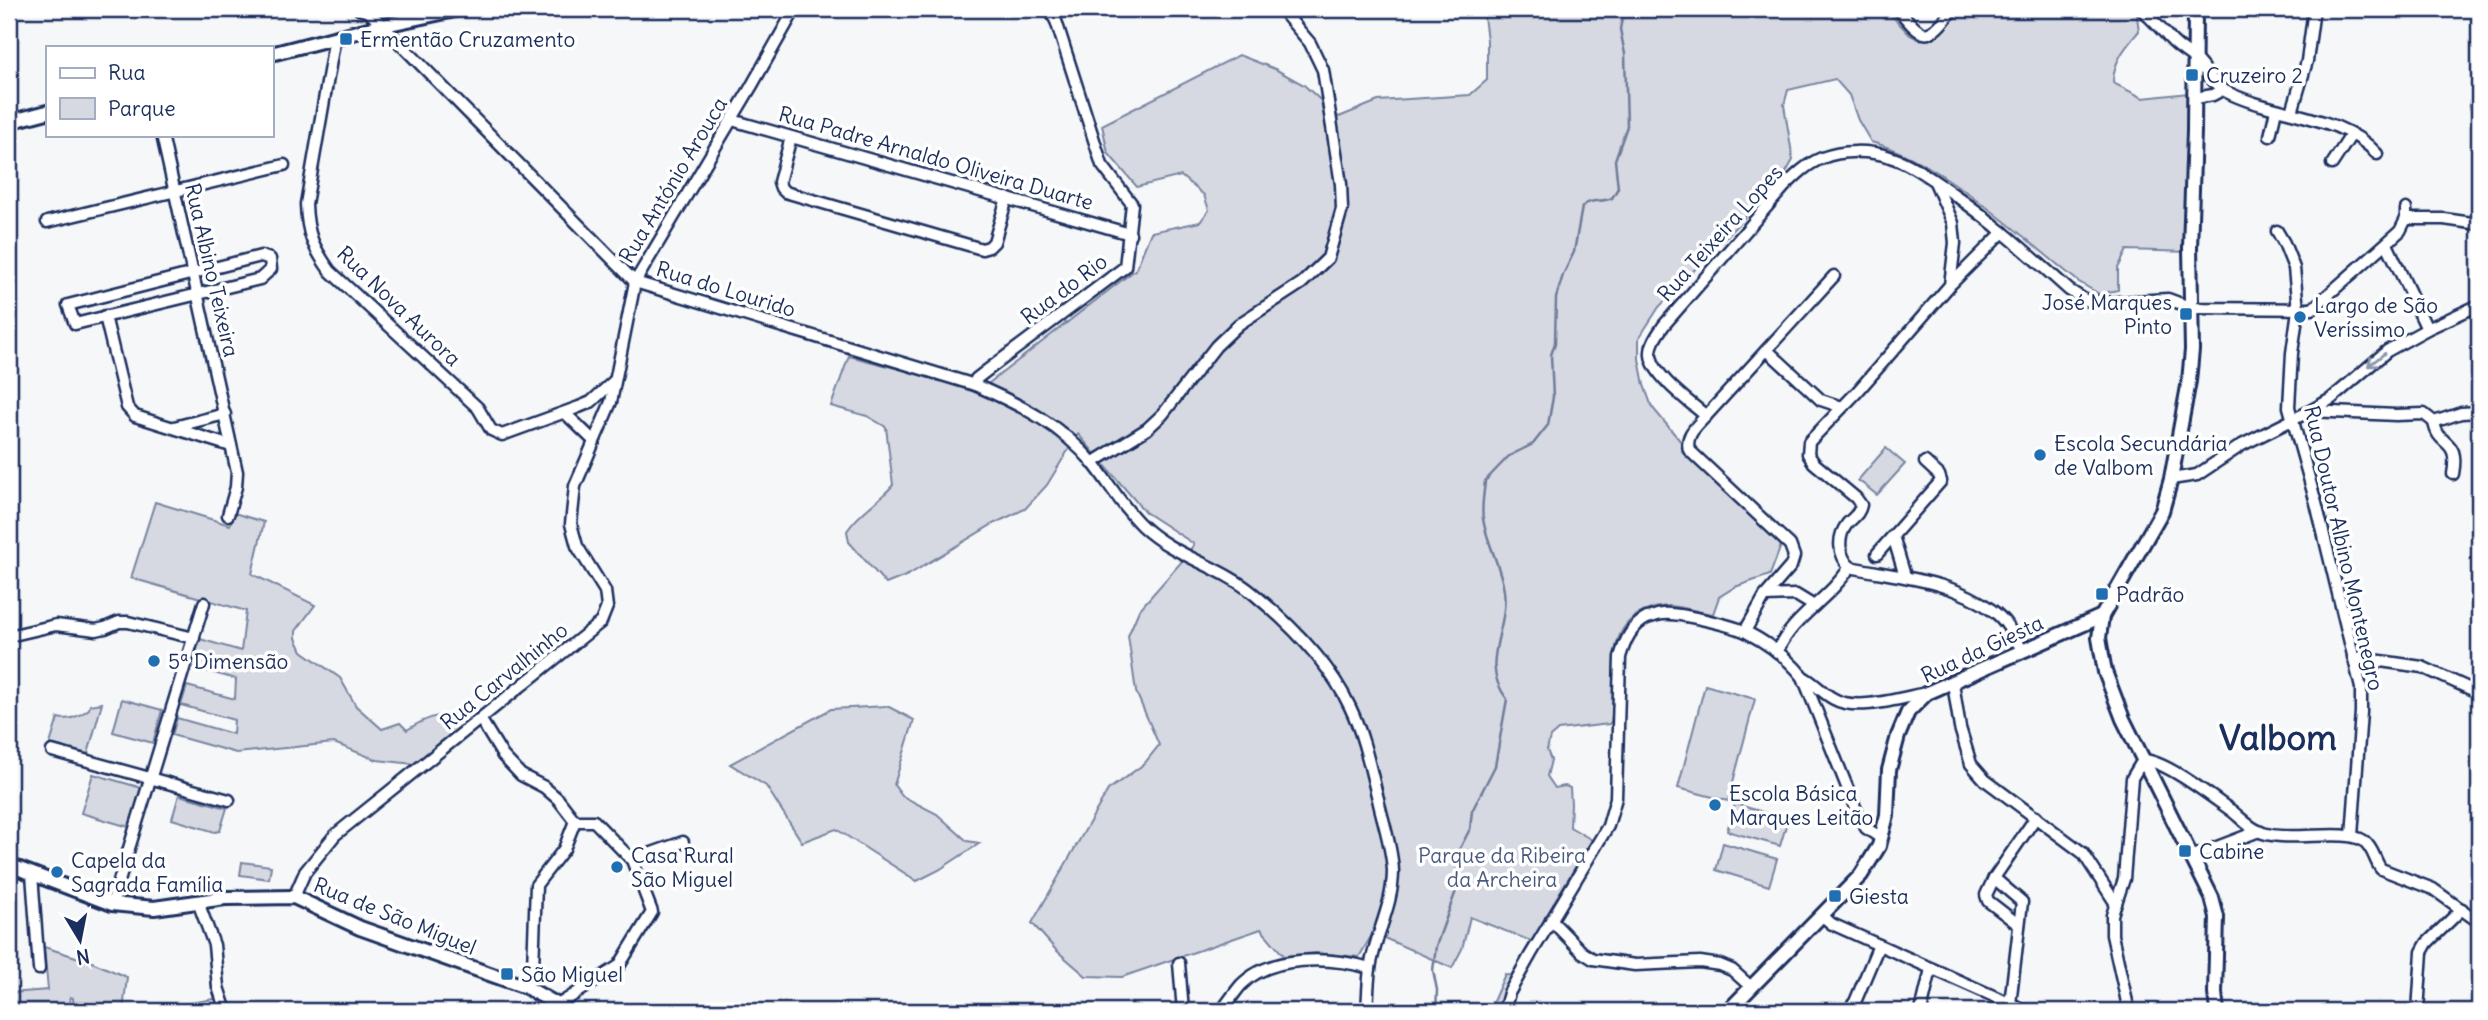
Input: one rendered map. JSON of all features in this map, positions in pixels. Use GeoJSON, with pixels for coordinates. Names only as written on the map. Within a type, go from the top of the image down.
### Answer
{"type":"FeatureCollection","features":[{"type":"Feature","properties":{"kind":"street","name":"Rua do Lourido"},"geometry":{"type":"LineString","coordinates":[[359,9],[369,12],[635,282],[975,385],[1046,419],[1069,438],[1092,463],[1141,525],[1171,548],[1228,577],[1253,594],[1287,625],[1337,683],[1350,707],[1367,754],[1388,839],[1393,870],[1390,900],[1370,968],[1367,1011]]}},
{"type":"Feature","properties":{"kind":"street"},"geometry":{"type":"LineString","coordinates":[[273,53],[460,9]]}},
{"type":"Feature","properties":{"kind":"street","name":"Rua António Arouca"},"geometry":{"type":"LineString","coordinates":[[593,440],[611,402],[635,282],[795,9]]}},
{"type":"Feature","properties":{"kind":"street","name":"Rua do Rio"},"geometry":{"type":"LineString","coordinates":[[975,385],[976,379],[1125,267],[1132,204],[1102,165],[1056,21],[1049,9]]}},
{"type":"Feature","properties":{"kind":"street"},"geometry":{"type":"LineString","coordinates":[[1092,463],[1146,429],[1163,414],[1216,346],[1239,324],[1303,283],[1328,258],[1342,209],[1341,184],[1324,70],[1310,43],[1281,9]]}},
{"type":"Feature","properties":{"kind":"street"},"geometry":{"type":"LineString","coordinates":[[1898,9],[1917,32],[1926,34],[1934,31],[1948,11]]}},
{"type":"Feature","properties":{"kind":"street"},"geometry":{"type":"LineString","coordinates":[[2141,9],[2161,27],[2171,41],[2196,60],[2222,90],[2276,110],[2292,112],[2351,135],[2369,145],[2377,154]]}},
{"type":"Feature","properties":{"kind":"street"},"geometry":{"type":"LineString","coordinates":[[2195,9],[2190,370],[2171,479],[2162,511],[2102,616],[2099,638],[2105,672],[2143,761],[2212,898],[2217,917],[2217,1011]]}},
{"type":"Feature","properties":{"kind":"street"},"geometry":{"type":"LineString","coordinates":[[2292,112],[2307,61],[2315,9]]}},
{"type":"Feature","properties":{"kind":"street","name":"Rua Nova Aurora"},"geometry":{"type":"LineString","coordinates":[[335,37],[306,204],[307,225],[314,247],[330,271],[478,408],[491,430],[502,435],[565,414],[591,402],[614,381]]}},
{"type":"Feature","properties":{"kind":"street"},"geometry":{"type":"LineString","coordinates":[[2195,98],[2213,95],[2222,90]]}},
{"type":"Feature","properties":{"kind":"street"},"geometry":{"type":"LineString","coordinates":[[2479,99],[2476,103],[2479,116]]}},
{"type":"Feature","properties":{"kind":"street"},"geometry":{"type":"LineString","coordinates":[[2270,136],[2276,110]]}},
{"type":"Feature","properties":{"kind":"street"},"geometry":{"type":"LineString","coordinates":[[9,122],[46,112]]}},
{"type":"Feature","properties":{"kind":"street","name":"Rua Padre Arnaldo Oliveira Duarte"},"geometry":{"type":"LineString","coordinates":[[732,120],[1130,234]]}},
{"type":"Feature","properties":{"kind":"street"},"geometry":{"type":"LineString","coordinates":[[2332,164],[2351,135]]}},
{"type":"Feature","properties":{"kind":"street","name":"Rua Albino Teixeira"},"geometry":{"type":"LineString","coordinates":[[162,136],[237,472],[236,488],[228,515]]}},
{"type":"Feature","properties":{"kind":"street"},"geometry":{"type":"LineString","coordinates":[[791,137],[779,181],[785,192],[982,249],[994,242],[1007,198]]}},
{"type":"Feature","properties":{"kind":"street","name":"Rua Teixeira Lopes"},"geometry":{"type":"LineString","coordinates":[[1706,416],[1655,369],[1651,354],[1653,342],[1664,325],[1784,187],[1802,170],[1822,158],[1846,153],[1869,152],[1892,157],[1935,181],[1978,211],[2069,290],[2085,300],[2103,303],[2168,299],[2192,308],[2298,310]]}},
{"type":"Feature","properties":{"kind":"street"},"geometry":{"type":"LineString","coordinates":[[47,222],[284,165]]}},
{"type":"Feature","properties":{"kind":"street"},"geometry":{"type":"LineString","coordinates":[[1935,181],[1953,223],[1955,243],[1950,285]]}},
{"type":"Feature","properties":{"kind":"street"},"geometry":{"type":"LineString","coordinates":[[2298,310],[2312,309],[2387,244],[2400,231],[2406,214],[2479,224]]}},
{"type":"Feature","properties":{"kind":"street","name":"Rua Doutor Albino Montenegro"},"geometry":{"type":"LineString","coordinates":[[2277,231],[2294,268],[2298,310],[2289,407],[2308,471],[2361,688],[2352,836]]}},
{"type":"Feature","properties":{"kind":"street"},"geometry":{"type":"LineString","coordinates":[[2003,232],[1950,285],[1809,442],[1808,454],[1814,463],[1861,505],[1859,513],[1846,526],[1840,537],[1844,562],[1850,567],[1905,576],[1964,594],[1993,610],[2011,631],[2022,650]]}},
{"type":"Feature","properties":{"kind":"street"},"geometry":{"type":"LineString","coordinates":[[2387,244],[2427,329]]}},
{"type":"Feature","properties":{"kind":"street"},"geometry":{"type":"LineString","coordinates":[[261,256],[270,259],[271,268],[260,279],[197,293],[75,324],[68,305],[261,256]]}},
{"type":"Feature","properties":{"kind":"street"},"geometry":{"type":"LineString","coordinates":[[1745,631],[1765,596],[1791,566],[1794,556],[1790,545],[1689,450],[1686,442],[1690,433],[1835,276]]}},
{"type":"Feature","properties":{"kind":"street"},"geometry":{"type":"LineString","coordinates":[[2171,479],[2197,475],[2242,445],[2292,422],[2331,399],[2387,351],[2479,305]]}},
{"type":"Feature","properties":{"kind":"street"},"geometry":{"type":"LineString","coordinates":[[105,317],[127,407],[135,416],[231,446]]}},
{"type":"Feature","properties":{"kind":"street"},"geometry":{"type":"LineString","coordinates":[[1768,350],[1821,400],[1842,407]]}},
{"type":"Feature","properties":{"kind":"street"},"geometry":{"type":"LineString","coordinates":[[2311,411],[2424,414],[2434,422],[2435,430],[2454,452],[2456,458],[2453,474]]}},
{"type":"Feature","properties":{"kind":"street"},"geometry":{"type":"LineString","coordinates":[[2434,422],[2461,413],[2479,412]]}},
{"type":"Feature","properties":{"kind":"street"},"geometry":{"type":"LineString","coordinates":[[172,428],[225,414]]}},
{"type":"Feature","properties":{"kind":"street"},"geometry":{"type":"LineString","coordinates":[[565,414],[593,440]]}},
{"type":"Feature","properties":{"kind":"street","name":"Rua Carvalhinho"},"geometry":{"type":"LineString","coordinates":[[294,897],[305,872],[335,835],[601,622],[607,607],[605,590],[577,546],[571,524],[575,486],[593,440]]}},
{"type":"Feature","properties":{"kind":"street"},"geometry":{"type":"LineString","coordinates":[[1877,554],[1941,481],[1939,475],[1925,462]]}},
{"type":"Feature","properties":{"kind":"street"},"geometry":{"type":"LineString","coordinates":[[1893,536],[1905,576]]}},
{"type":"Feature","properties":{"kind":"street"},"geometry":{"type":"LineString","coordinates":[[1777,652],[1793,625],[1831,593],[1850,567]]}},
{"type":"Feature","properties":{"kind":"street"},"geometry":{"type":"LineString","coordinates":[[1765,596],[1796,595],[1814,606]]}},
{"type":"Feature","properties":{"kind":"street"},"geometry":{"type":"LineString","coordinates":[[112,904],[204,603]]}},
{"type":"Feature","properties":{"kind":"street"},"geometry":{"type":"LineString","coordinates":[[1504,1011],[1509,993],[1608,826],[1616,798],[1620,657],[1625,640],[1632,629],[1646,619],[1664,613],[1745,631],[1791,662],[1802,677],[1858,817],[1866,828],[1881,838]]}},
{"type":"Feature","properties":{"kind":"street","name":"Rua da Giesta"},"geometry":{"type":"LineString","coordinates":[[1728,1011],[1861,874],[1879,846],[1886,815],[1889,769],[1908,712],[1927,693],[2102,616]]}},
{"type":"Feature","properties":{"kind":"street"},"geometry":{"type":"LineString","coordinates":[[9,636],[56,625],[96,630],[119,622],[194,638]]}},
{"type":"Feature","properties":{"kind":"street"},"geometry":{"type":"LineString","coordinates":[[2353,657],[2422,667],[2479,693]]}},
{"type":"Feature","properties":{"kind":"street"},"geometry":{"type":"LineString","coordinates":[[1802,677],[1835,700],[1846,704],[1881,702],[1927,693]]}},
{"type":"Feature","properties":{"kind":"street"},"geometry":{"type":"LineString","coordinates":[[1953,683],[1960,728],[1971,764],[1985,780],[2083,853],[2116,904]]}},
{"type":"Feature","properties":{"kind":"street"},"geometry":{"type":"LineString","coordinates":[[481,720],[503,756],[521,775],[544,787],[575,821]]}},
{"type":"Feature","properties":{"kind":"street"},"geometry":{"type":"LineString","coordinates":[[52,751],[229,800]]}},
{"type":"Feature","properties":{"kind":"street"},"geometry":{"type":"LineString","coordinates":[[2143,761],[2168,769],[2259,831],[2293,837],[2352,836],[2364,841],[2371,848],[2381,869],[2433,889],[2479,922]]}},
{"type":"Feature","properties":{"kind":"street"},"geometry":{"type":"LineString","coordinates":[[2129,1011],[2112,935],[2112,915],[2124,879],[2132,778],[2143,761]]}},
{"type":"Feature","properties":{"kind":"street"},"geometry":{"type":"LineString","coordinates":[[2020,925],[1988,901],[1986,895],[1994,878],[2036,817]]}},
{"type":"Feature","properties":{"kind":"street"},"geometry":{"type":"LineString","coordinates":[[560,1008],[619,967],[652,912],[632,860],[594,821],[575,821]]}},
{"type":"Feature","properties":{"kind":"street"},"geometry":{"type":"LineString","coordinates":[[526,987],[533,968],[536,885],[565,849],[575,821]]}},
{"type":"Feature","properties":{"kind":"street"},"geometry":{"type":"LineString","coordinates":[[2191,857],[2259,831]]}},
{"type":"Feature","properties":{"kind":"street"},"geometry":{"type":"LineString","coordinates":[[632,860],[683,842]]}},
{"type":"Feature","properties":{"kind":"street","name":"Rua de São Miguel"},"geometry":{"type":"LineString","coordinates":[[9,865],[112,904],[154,908],[225,898],[294,897],[360,928],[526,987],[560,1008]]}},
{"type":"Feature","properties":{"kind":"street"},"geometry":{"type":"LineString","coordinates":[[9,874],[28,872],[39,969]]}},
{"type":"Feature","properties":{"kind":"street"},"geometry":{"type":"LineString","coordinates":[[1994,878],[2022,902],[2010,1004]]}},
{"type":"Feature","properties":{"kind":"street"},"geometry":{"type":"LineString","coordinates":[[198,901],[214,945],[218,987],[226,1011]]}},
{"type":"Feature","properties":{"kind":"street"},"geometry":{"type":"LineString","coordinates":[[2418,1011],[2422,952],[2427,943],[2462,909]]}},
{"type":"Feature","properties":{"kind":"street"},"geometry":{"type":"LineString","coordinates":[[1821,915],[1832,925],[2027,1011]]}},
{"type":"Feature","properties":{"kind":"street"},"geometry":{"type":"LineString","coordinates":[[1551,920],[1582,952],[1593,959],[1635,965],[1700,962],[1720,965],[1732,970],[1751,987]]}},
{"type":"Feature","properties":{"kind":"street"},"geometry":{"type":"LineString","coordinates":[[1847,1011],[1855,1002],[1879,945]]}},
{"type":"Feature","properties":{"kind":"street"},"geometry":{"type":"LineString","coordinates":[[1221,1011],[1242,984],[1266,969],[1309,959],[1348,961],[1370,968]]}},
{"type":"Feature","properties":{"kind":"street"},"geometry":{"type":"LineString","coordinates":[[1179,963],[1184,1011]]}},
{"type":"Feature","properties":{"kind":"street"},"geometry":{"type":"LineString","coordinates":[[1921,1011],[1931,969]]}},
{"type":"Feature","properties":{"kind":"green space","name":"Parque da Ribeira da Archeira"},"geometry":{"type":"Polygon","coordinates":[[[1483,9],[1883,9],[1883,18],[1890,14],[1910,35],[1920,40],[1944,28],[1964,9],[2136,9],[2139,31],[2118,61],[2113,83],[2143,98],[2188,93],[2188,252],[2127,250],[2118,268],[2118,290],[2099,294],[2079,282],[1953,182],[1898,151],[1871,142],[1858,120],[1849,95],[1835,79],[1788,90],[1784,105],[1793,160],[1784,176],[1659,307],[1639,338],[1639,359],[1652,407],[1696,460],[1783,540],[1770,575],[1735,587],[1719,597],[1713,614],[1663,606],[1643,612],[1630,621],[1621,632],[1616,646],[1611,722],[1558,730],[1550,737],[1547,750],[1551,760],[1547,776],[1555,788],[1570,788],[1570,827],[1592,840],[1554,902],[1556,911],[1500,1011],[1491,1011],[1491,1006],[1505,974],[1511,976],[1531,941],[1470,917],[1462,949],[1452,968],[1373,933],[1359,957],[1316,953],[1284,956],[1261,929],[1122,977],[1086,976],[1056,950],[1032,923],[1108,790],[1144,764],[1159,745],[1136,692],[1128,636],[1139,610],[1194,544],[1145,512],[1078,434],[1047,485],[1025,509],[993,524],[908,575],[886,584],[849,542],[847,531],[857,518],[893,485],[886,427],[867,416],[831,406],[849,356],[980,390],[1136,269],[1151,232],[1200,222],[1209,210],[1204,195],[1181,176],[1137,187],[1108,153],[1102,125],[1239,55],[1275,69],[1304,85],[1339,117],[1378,101],[1470,95],[1487,80],[1487,40],[1483,9]]]}},
{"type":"Feature","properties":{"kind":"green space"},"geometry":{"type":"Polygon","coordinates":[[[1886,448],[1905,464],[1877,495],[1858,480],[1886,448]]]}},
{"type":"Feature","properties":{"kind":"green space"},"geometry":{"type":"Polygon","coordinates":[[[155,502],[230,525],[234,513],[264,522],[252,574],[315,605],[296,631],[302,651],[340,678],[356,706],[382,729],[400,723],[407,730],[424,720],[440,716],[475,717],[414,764],[377,760],[334,743],[236,753],[172,735],[177,718],[233,734],[234,720],[181,705],[187,686],[235,699],[236,679],[192,667],[200,639],[241,651],[246,611],[131,578],[155,502]]]}},
{"type":"Feature","properties":{"kind":"green space"},"geometry":{"type":"Polygon","coordinates":[[[1705,685],[1755,699],[1728,801],[1678,788],[1705,685]]]}},
{"type":"Feature","properties":{"kind":"green space"},"geometry":{"type":"Polygon","coordinates":[[[122,699],[162,710],[153,743],[113,732],[122,699]]]}},
{"type":"Feature","properties":{"kind":"green space"},"geometry":{"type":"Polygon","coordinates":[[[102,703],[88,754],[50,744],[58,718],[74,717],[89,709],[90,705],[102,703]]]}},
{"type":"Feature","properties":{"kind":"green space"},"geometry":{"type":"Polygon","coordinates":[[[887,706],[914,720],[894,785],[902,796],[937,814],[967,841],[980,843],[917,881],[836,829],[802,842],[766,786],[730,764],[831,709],[887,706]]]}},
{"type":"Feature","properties":{"kind":"green space"},"geometry":{"type":"Polygon","coordinates":[[[93,774],[142,788],[129,827],[81,813],[93,774]]]}},
{"type":"Feature","properties":{"kind":"green space"},"geometry":{"type":"Polygon","coordinates":[[[179,795],[227,808],[220,831],[215,832],[172,819],[179,795]]]}},
{"type":"Feature","properties":{"kind":"green space"},"geometry":{"type":"Polygon","coordinates":[[[1735,804],[1788,819],[1780,846],[1727,831],[1735,804]]]}},
{"type":"Feature","properties":{"kind":"green space"},"geometry":{"type":"Polygon","coordinates":[[[1723,843],[1777,859],[1769,886],[1716,870],[1723,843]]]}},
{"type":"Feature","properties":{"kind":"green space"},"geometry":{"type":"Polygon","coordinates":[[[242,862],[271,866],[269,879],[240,875],[242,862]]]}},
{"type":"Feature","properties":{"kind":"green space"},"geometry":{"type":"Polygon","coordinates":[[[44,947],[92,962],[127,977],[123,1011],[74,1011],[73,998],[70,997],[71,1011],[9,1011],[9,990],[10,993],[48,990],[44,947]]]}},
{"type":"Feature","properties":{"kind":"green space"},"geometry":{"type":"Polygon","coordinates":[[[219,998],[230,1011],[144,1011],[219,998]]]}},
{"type":"Feature","properties":{"kind":"waterway"},"geometry":{"type":"LineString","coordinates":[[1436,1011],[1437,990],[1433,970],[1436,946],[1457,888],[1457,854],[1470,829],[1472,811],[1495,766],[1507,699],[1495,672],[1504,591],[1483,519],[1485,481],[1509,456],[1533,444],[1548,425],[1553,397],[1551,355],[1555,343],[1556,298],[1574,252],[1582,207],[1589,202],[1612,198],[1618,188],[1615,160],[1627,126],[1625,54],[1620,29],[1624,9]]}},
{"type":"Feature","properties":{"kind":"place","name":"Ermentão Cruzamento"},"geometry":{"type":"Point","coordinates":[346,39]}},
{"type":"Feature","properties":{"kind":"place","name":"Cruzeiro 2"},"geometry":{"type":"Point","coordinates":[2192,75]}},
{"type":"Feature","properties":{"kind":"place","name":"José Marques Pinto"},"geometry":{"type":"Point","coordinates":[2186,314]}},
{"type":"Feature","properties":{"kind":"place","name":"Largo de São Veríssimo"},"geometry":{"type":"Point","coordinates":[2300,317]}},
{"type":"Feature","properties":{"kind":"place","name":"Escola Secundária de Valbom"},"geometry":{"type":"Point","coordinates":[2040,455]}},
{"type":"Feature","properties":{"kind":"place","name":"Padrão"},"geometry":{"type":"Point","coordinates":[2102,594]}},
{"type":"Feature","properties":{"kind":"place","name":"5ª Dimensão"},"geometry":{"type":"Point","coordinates":[154,661]}},
{"type":"Feature","properties":{"kind":"place","name":"Escola Básica Marques Leitão"},"geometry":{"type":"Point","coordinates":[1715,805]}},
{"type":"Feature","properties":{"kind":"place","name":"Cabine"},"geometry":{"type":"Point","coordinates":[2185,851]}},
{"type":"Feature","properties":{"kind":"place","name":"Casa Rural São Miguel"},"geometry":{"type":"Point","coordinates":[617,867]}},
{"type":"Feature","properties":{"kind":"place","name":"Capela da Sagrada Família"},"geometry":{"type":"Point","coordinates":[57,872]}},
{"type":"Feature","properties":{"kind":"place","name":"Giesta"},"geometry":{"type":"Point","coordinates":[1835,896]}},
{"type":"Feature","properties":{"kind":"place","name":"São Miguel"},"geometry":{"type":"Point","coordinates":[507,974]}},
{"type":"Feature","properties":{"kind":"district","name":"Valbom"},"geometry":{"type":"Point","coordinates":[2278,737]}}]}
